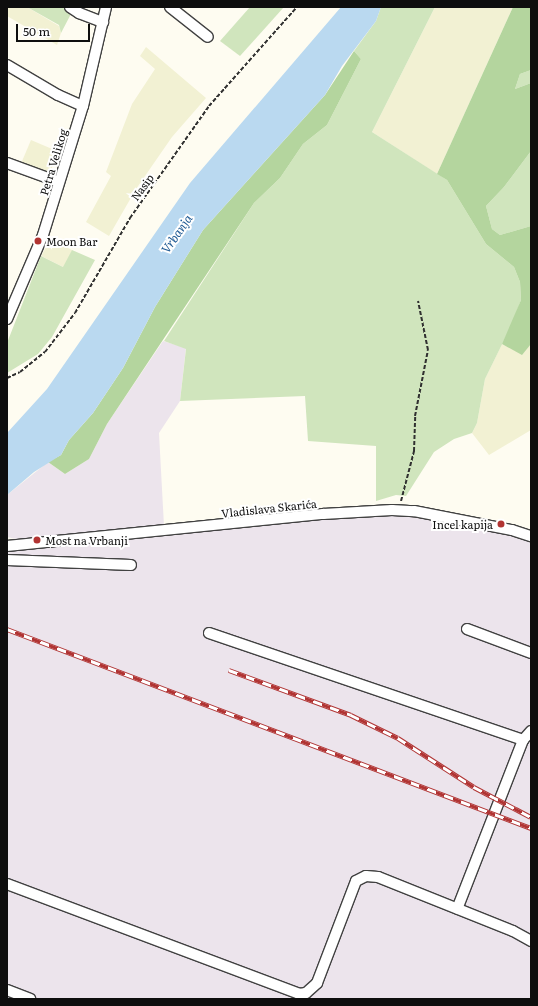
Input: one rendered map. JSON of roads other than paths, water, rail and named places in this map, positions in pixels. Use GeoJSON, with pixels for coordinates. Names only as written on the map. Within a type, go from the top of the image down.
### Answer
{"type":"FeatureCollection","features":[{"type":"Feature","properties":{"kind":"street"},"geometry":{"type":"LineString","coordinates":[[70,7],[79,13],[103,22]]}},
{"type":"Feature","properties":{"kind":"street","name":"Petra Velikog"},"geometry":{"type":"LineString","coordinates":[[7,319],[43,235],[83,106],[106,7]]}},
{"type":"Feature","properties":{"kind":"street"},"geometry":{"type":"LineString","coordinates":[[170,7],[208,37]]}},
{"type":"Feature","properties":{"kind":"street"},"geometry":{"type":"LineString","coordinates":[[7,65],[58,96],[83,106]]}},
{"type":"Feature","properties":{"kind":"street"},"geometry":{"type":"LineString","coordinates":[[7,163],[59,182]]}},
{"type":"Feature","properties":{"kind":"street","name":"Vladislava Skarića"},"geometry":{"type":"LineString","coordinates":[[7,546],[323,514],[399,510],[512,530],[531,536]]}},
{"type":"Feature","properties":{"kind":"street"},"geometry":{"type":"LineString","coordinates":[[7,560],[131,565]]}},
{"type":"Feature","properties":{"kind":"street"},"geometry":{"type":"LineString","coordinates":[[467,629],[531,653]]}},
{"type":"Feature","properties":{"kind":"street"},"geometry":{"type":"LineString","coordinates":[[209,633],[524,740]]}},
{"type":"Feature","properties":{"kind":"street"},"geometry":{"type":"LineString","coordinates":[[457,909],[524,740],[531,731]]}},
{"type":"Feature","properties":{"kind":"street"},"geometry":{"type":"LineString","coordinates":[[7,884],[298,994],[306,993],[318,983],[356,880],[366,876],[378,877],[513,931],[531,941]]}},
{"type":"Feature","properties":{"kind":"street"},"geometry":{"type":"LineString","coordinates":[[7,990],[30,999]]}},
{"type":"Feature","properties":{"kind":"water","name":"Vrbanja"},"geometry":{"type":"Polygon","coordinates":[[[341,7],[381,7],[376,21],[342,66],[325,95],[203,230],[155,307],[123,368],[93,413],[69,440],[61,455],[34,472],[7,495],[7,433],[47,389],[190,183],[341,7]]]}},
{"type":"Feature","properties":{"kind":"railway"},"geometry":{"type":"LineString","coordinates":[[7,629],[531,828]]}},
{"type":"Feature","properties":{"kind":"railway"},"geometry":{"type":"LineString","coordinates":[[229,670],[351,715],[398,738],[474,787],[531,817]]}},
{"type":"Feature","properties":{"kind":"place","name":"Moon Bar"},"geometry":{"type":"Point","coordinates":[38,241]}},
{"type":"Feature","properties":{"kind":"place","name":"Incel kapija"},"geometry":{"type":"Point","coordinates":[501,524]}},
{"type":"Feature","properties":{"kind":"place","name":"Most na Vrbanji"},"geometry":{"type":"Point","coordinates":[37,540]}}]}
